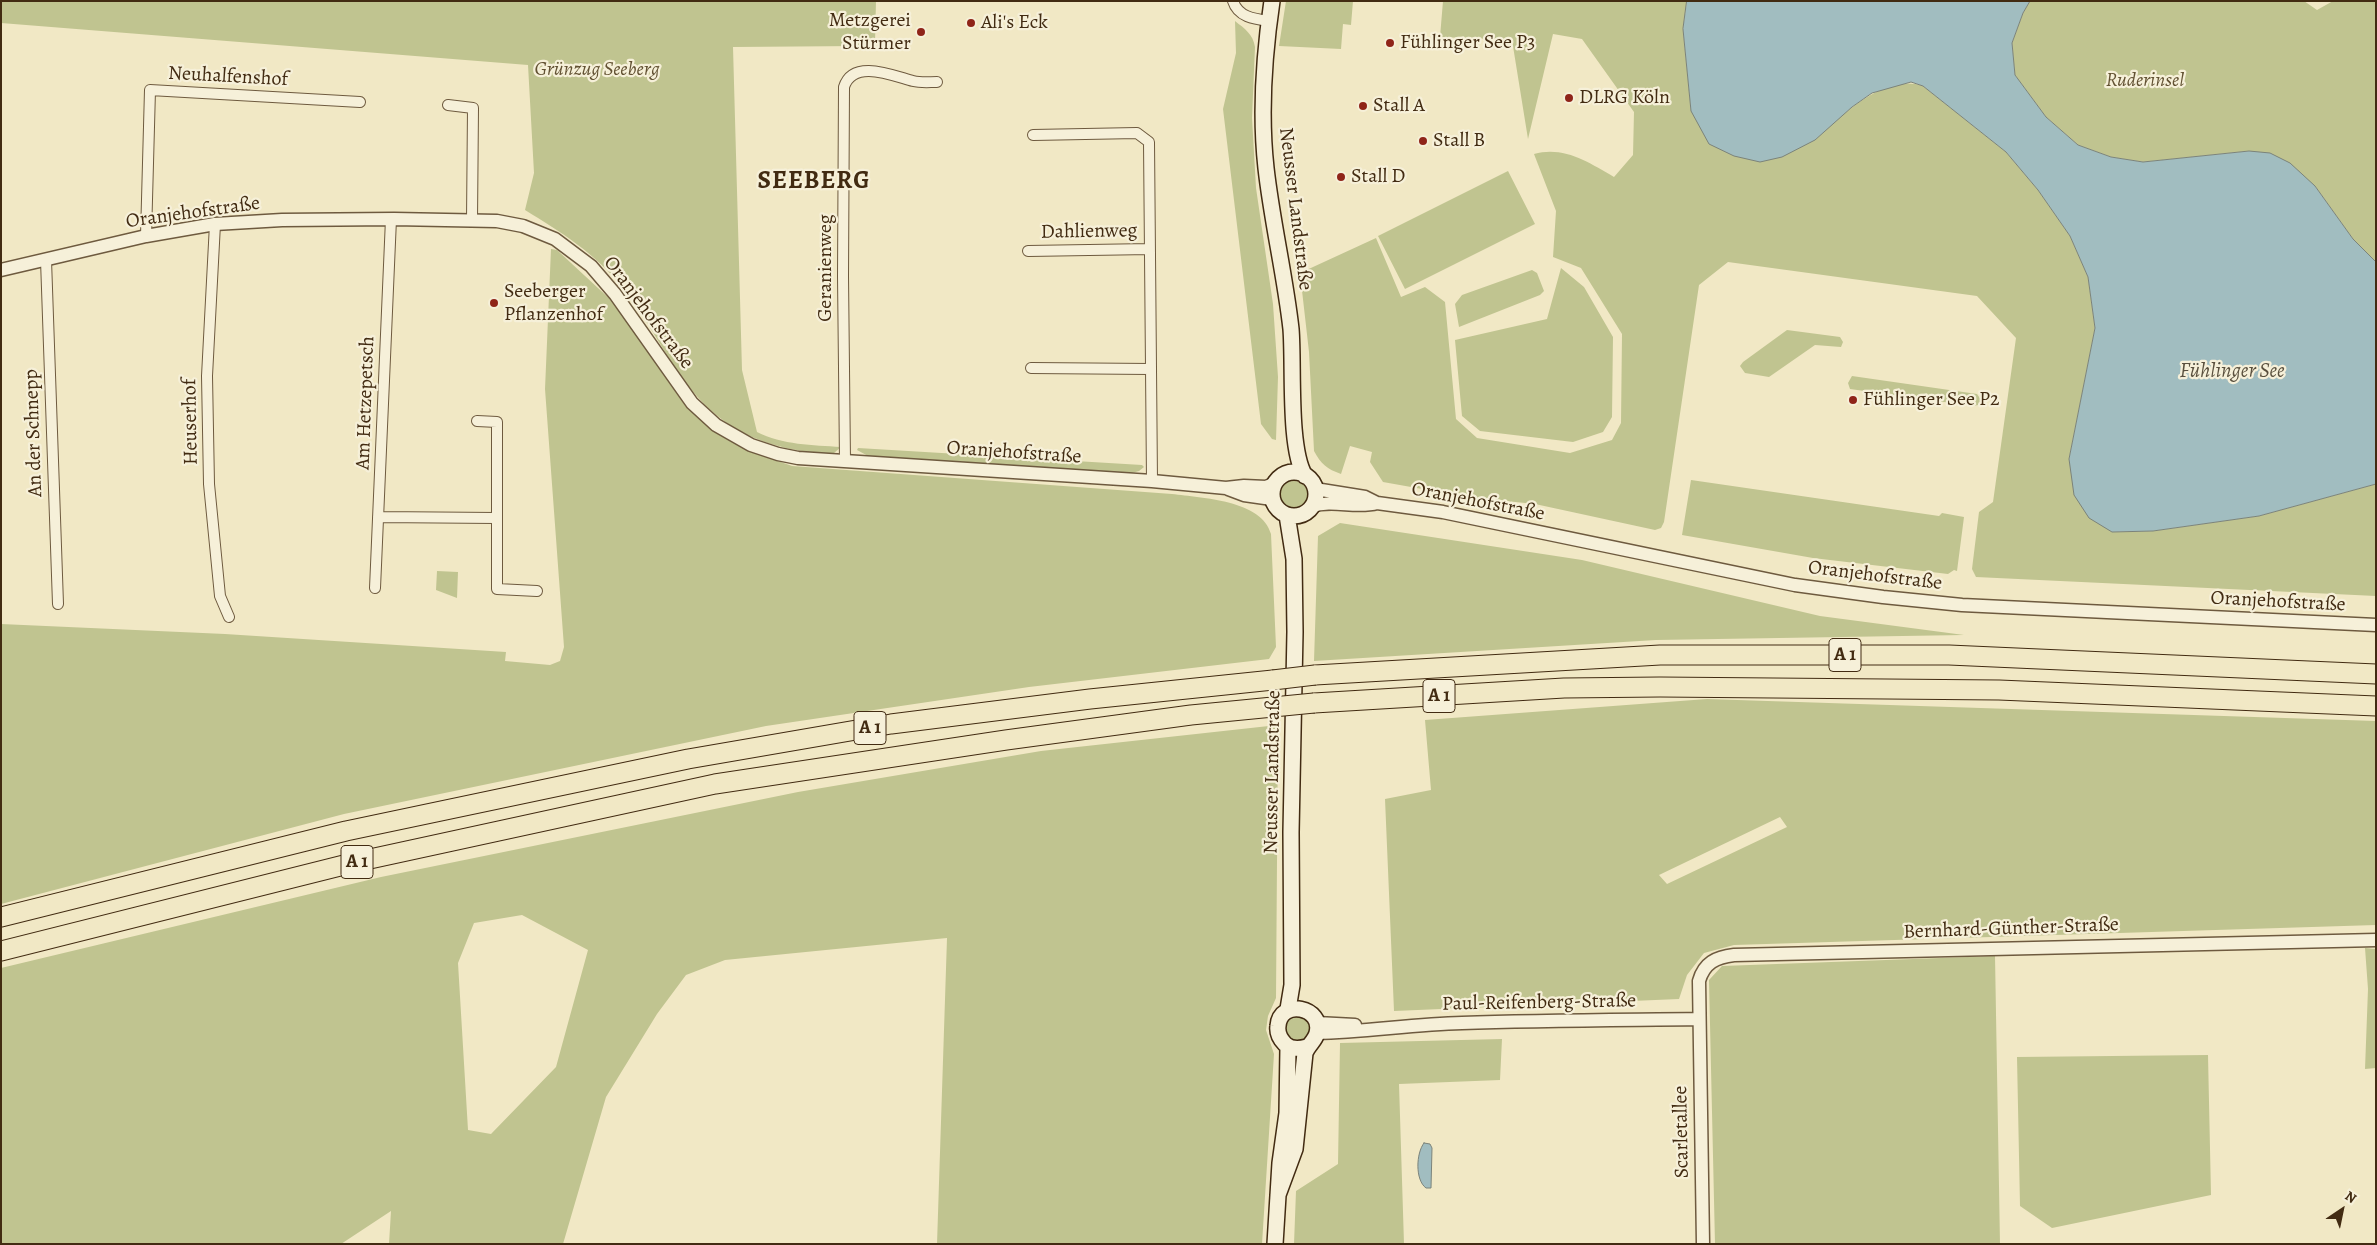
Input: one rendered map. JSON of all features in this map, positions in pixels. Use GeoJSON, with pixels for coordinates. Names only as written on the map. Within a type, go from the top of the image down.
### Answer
{"type":"FeatureCollection","features":[{"type":"Feature","properties":{"kind":"highway","name":"A 1"},"geometry":{"type":"LineString","coordinates":[[1,917],[346,831],[688,759],[891,724],[1090,699],[1314,675],[1660,655],[1949,655],[2376,674]]}},
{"type":"Feature","properties":{"kind":"highway","name":"A 1"},"geometry":{"type":"LineString","coordinates":[[1,951],[356,862],[714,784],[969,745],[1191,715],[1314,703],[1564,688],[1660,687],[1990,690],[2376,706]]}},
{"type":"Feature","properties":{"kind":"main road","name":"Neusser Landstraße"},"geometry":{"type":"LineString","coordinates":[[1272,1],[1269,22],[1264,114],[1266,167],[1291,328],[1294,422],[1300,467],[1305,476]]}},
{"type":"Feature","properties":{"kind":"main road","name":"Neusser Landstraße"},"geometry":{"type":"LineString","coordinates":[[1279,479],[1288,468],[1294,422]]}},
{"type":"Feature","properties":{"kind":"main road"},"geometry":{"type":"LineString","coordinates":[[1294,472],[1305,476],[1315,489],[1308,510],[1287,515],[1277,509],[1272,499],[1279,479],[1294,472]]}},
{"type":"Feature","properties":{"kind":"main road","name":"Neusser Landstraße"},"geometry":{"type":"LineString","coordinates":[[1294,559],[1308,510]]}},
{"type":"Feature","properties":{"kind":"main road","name":"Neusser Landstraße"},"geometry":{"type":"LineString","coordinates":[[1275,1244],[1280,1163],[1287,1113],[1288,1047],[1277,1030],[1280,1018],[1296,1009],[1292,985],[1291,832],[1295,632],[1294,559],[1287,515]]}},
{"type":"Feature","properties":{"kind":"main road"},"geometry":{"type":"LineString","coordinates":[[1296,1009],[1314,1016],[1317,1028]]}},
{"type":"Feature","properties":{"kind":"main road","name":"Neusser Landstraße"},"geometry":{"type":"LineString","coordinates":[[1278,1195],[1295,1149],[1307,1047],[1317,1028]]}},
{"type":"Feature","properties":{"kind":"main road"},"geometry":{"type":"LineString","coordinates":[[1288,1047],[1301,1049],[1307,1047]]}},
{"type":"Feature","properties":{"kind":"street"},"geometry":{"type":"LineString","coordinates":[[1233,1],[1235,8],[1243,15],[1269,22]]}},
{"type":"Feature","properties":{"kind":"street","name":"Geranienweg"},"geometry":{"type":"LineString","coordinates":[[845,461],[843,276],[844,87],[849,77],[863,71],[876,72],[918,82],[937,82]]}},
{"type":"Feature","properties":{"kind":"street","name":"Neuhalfenshof"},"geometry":{"type":"LineString","coordinates":[[146,236],[150,90],[360,102]]}},
{"type":"Feature","properties":{"kind":"street"},"geometry":{"type":"LineString","coordinates":[[448,105],[473,108],[472,220]]}},
{"type":"Feature","properties":{"kind":"street","name":"Dahlienweg"},"geometry":{"type":"LineString","coordinates":[[1033,134],[1137,133],[1149,142],[1152,481]]}},
{"type":"Feature","properties":{"kind":"street","name":"Oranjehofstraße"},"geometry":{"type":"LineString","coordinates":[[1,270],[146,236],[216,224],[282,220],[391,219],[497,221],[540,232],[555,239],[582,258],[615,294],[692,403],[716,426],[743,441],[778,454],[845,461],[1152,481],[1226,488],[1266,487],[1279,479]]}},
{"type":"Feature","properties":{"kind":"street","name":"Am Hetzepetsch"},"geometry":{"type":"LineString","coordinates":[[375,588],[391,219]]}},
{"type":"Feature","properties":{"kind":"street","name":"Heuserhof"},"geometry":{"type":"LineString","coordinates":[[216,224],[207,376],[209,484],[220,596],[229,617]]}},
{"type":"Feature","properties":{"kind":"street","name":"Dahlienweg"},"geometry":{"type":"LineString","coordinates":[[1028,251],[1150,249]]}},
{"type":"Feature","properties":{"kind":"street","name":"An der Schnepp"},"geometry":{"type":"LineString","coordinates":[[46,260],[58,604]]}},
{"type":"Feature","properties":{"kind":"street"},"geometry":{"type":"LineString","coordinates":[[1031,368],[1151,368]]}},
{"type":"Feature","properties":{"kind":"street"},"geometry":{"type":"LineString","coordinates":[[477,421],[497,422],[497,589],[537,591]]}},
{"type":"Feature","properties":{"kind":"street","name":"Oranjehofstraße"},"geometry":{"type":"LineString","coordinates":[[1226,488],[1244,495],[1272,499]]}},
{"type":"Feature","properties":{"kind":"street","name":"Oranjehofstraße"},"geometry":{"type":"LineString","coordinates":[[1315,489],[1365,497],[1377,503],[1443,512],[1795,585],[1883,597],[1962,604],[2376,626]]}},
{"type":"Feature","properties":{"kind":"street","name":"Oranjehofstraße"},"geometry":{"type":"LineString","coordinates":[[1308,510],[1322,502],[1364,506],[1377,503]]}},
{"type":"Feature","properties":{"kind":"street"},"geometry":{"type":"LineString","coordinates":[[378,517],[496,518]]}},
{"type":"Feature","properties":{"kind":"street","name":"Bernhard-Günther-Straße"},"geometry":{"type":"LineString","coordinates":[[1698,1019],[1699,981],[1702,971],[1710,961],[1734,955],[2376,940]]}},
{"type":"Feature","properties":{"kind":"street","name":"Paul-Reifenberg-Straße"},"geometry":{"type":"LineString","coordinates":[[1317,1028],[1359,1032],[1380,1028],[1460,1023],[1698,1019]]}},
{"type":"Feature","properties":{"kind":"street","name":"Scarletallee"},"geometry":{"type":"LineString","coordinates":[[1698,1019],[1703,1244]]}},
{"type":"Feature","properties":{"kind":"green space","name":"Grünzug Seeberg"},"geometry":{"type":"Polygon","coordinates":[[[1,1],[876,1],[875,43],[859,46],[733,47],[742,370],[757,432],[787,442],[841,447],[834,453],[828,454],[780,446],[759,440],[739,431],[722,419],[705,405],[689,387],[636,306],[612,275],[577,244],[525,210],[534,173],[528,65],[1,23],[1,1]]]}},
{"type":"Feature","properties":{"kind":"green space"},"geometry":{"type":"Polygon","coordinates":[[[1286,1],[1353,1],[1351,25],[1343,24],[1341,49],[1279,46],[1286,1]]]}},
{"type":"Feature","properties":{"kind":"green space"},"geometry":{"type":"Polygon","coordinates":[[[1443,1],[1687,1],[1683,29],[1691,110],[1815,140],[1850,109],[1879,91],[1893,86],[1908,84],[1923,86],[2006,152],[2038,190],[2070,236],[2088,277],[2095,328],[2069,459],[2112,532],[2153,531],[2259,516],[2376,484],[2376,596],[1976,577],[1972,569],[1979,512],[1993,502],[2016,338],[1977,296],[1728,262],[1699,285],[1664,522],[1661,528],[1655,530],[1535,504],[1467,497],[1383,482],[1370,462],[1372,452],[1350,446],[1341,474],[1328,468],[1314,451],[1309,352],[1300,273],[1376,238],[1401,297],[1425,287],[1445,302],[1456,419],[1477,438],[1570,453],[1612,440],[1621,423],[1622,334],[1581,268],[1553,257],[1556,211],[1534,154],[1556,152],[1566,154],[1585,161],[1614,177],[1633,155],[1634,112],[1582,39],[1553,34],[1528,139],[1512,40],[1440,37],[1443,1]]]}},
{"type":"Feature","properties":{"kind":"green space","name":"Ruderinsel"},"geometry":{"type":"Polygon","coordinates":[[[2030,1],[2304,1],[2317,10],[2333,1],[2376,1],[2376,262],[2353,239],[2315,186],[2249,151],[2143,162],[2111,157],[2078,145],[2046,117],[2015,75],[2012,43],[2023,13],[2030,1]]]}},
{"type":"Feature","properties":{"kind":"green space"},"geometry":{"type":"Polygon","coordinates":[[[1235,21],[1250,35],[1255,47],[1252,118],[1256,188],[1273,304],[1278,377],[1276,440],[1272,439],[1261,424],[1223,109],[1236,53],[1235,21]]]}},
{"type":"Feature","properties":{"kind":"green space"},"geometry":{"type":"Polygon","coordinates":[[[1508,171],[1535,224],[1405,289],[1378,236],[1508,171]]]}},
{"type":"Feature","properties":{"kind":"green space"},"geometry":{"type":"Polygon","coordinates":[[[551,249],[557,250],[612,301],[686,407],[713,431],[750,451],[792,466],[1172,494],[1214,499],[1244,507],[1256,514],[1265,523],[1271,534],[1276,647],[1269,659],[1029,687],[766,726],[344,814],[1,904],[1,624],[225,634],[506,652],[505,661],[550,665],[560,661],[564,647],[545,389],[551,249]]]}},
{"type":"Feature","properties":{"kind":"green space"},"geometry":{"type":"Polygon","coordinates":[[[1561,268],[1584,287],[1613,337],[1612,417],[1603,432],[1573,442],[1480,431],[1462,416],[1455,340],[1547,319],[1561,268]]]}},
{"type":"Feature","properties":{"kind":"green space"},"geometry":{"type":"Polygon","coordinates":[[[1532,270],[1537,273],[1544,291],[1540,295],[1459,327],[1455,304],[1462,295],[1532,270]]]}},
{"type":"Feature","properties":{"kind":"green space"},"geometry":{"type":"Polygon","coordinates":[[[1787,330],[1840,337],[1843,342],[1841,347],[1815,345],[1769,377],[1745,373],[1740,366],[1743,362],[1787,330]]]}},
{"type":"Feature","properties":{"kind":"green space"},"geometry":{"type":"Polygon","coordinates":[[[1852,376],[1977,394],[1981,400],[1978,405],[1973,406],[1850,389],[1848,383],[1852,376]]]}},
{"type":"Feature","properties":{"kind":"green space"},"geometry":{"type":"Polygon","coordinates":[[[858,448],[1142,465],[1144,467],[1132,473],[870,457],[857,450],[858,448]]]}},
{"type":"Feature","properties":{"kind":"green space"},"geometry":{"type":"Polygon","coordinates":[[[1691,480],[1939,516],[1942,513],[1964,517],[1957,571],[1954,570],[1948,574],[1813,558],[1682,535],[1691,480]]]}},
{"type":"Feature","properties":{"kind":"green space"},"geometry":{"type":"Polygon","coordinates":[[[1294,481],[1304,485],[1308,495],[1304,505],[1294,509],[1284,505],[1280,495],[1284,485],[1294,481]]]}},
{"type":"Feature","properties":{"kind":"green space"},"geometry":{"type":"Polygon","coordinates":[[[1340,523],[1582,560],[1820,616],[1964,635],[1656,640],[1314,661],[1318,536],[1340,523]]]}},
{"type":"Feature","properties":{"kind":"green space"},"geometry":{"type":"Polygon","coordinates":[[[437,571],[458,572],[457,598],[436,590],[437,571]]]}},
{"type":"Feature","properties":{"kind":"green space"},"geometry":{"type":"Polygon","coordinates":[[[1707,699],[2376,721],[2376,925],[1734,945],[1704,953],[1687,975],[1679,999],[1394,1011],[1385,799],[1431,790],[1425,720],[1707,699]],[[1780,817],[1659,875],[1667,884],[1787,827],[1780,817]]]}},
{"type":"Feature","properties":{"kind":"green space"},"geometry":{"type":"Polygon","coordinates":[[[1278,725],[1276,998],[1268,1016],[1266,1030],[1274,1054],[1262,1244],[937,1244],[947,938],[725,960],[686,975],[657,1014],[606,1097],[563,1244],[389,1244],[391,1211],[341,1244],[1,1244],[1,968],[381,877],[798,792],[1041,751],[1278,725]],[[522,915],[474,923],[458,963],[468,1130],[491,1134],[556,1067],[588,950],[522,915]]]}},
{"type":"Feature","properties":{"kind":"green space"},"geometry":{"type":"Polygon","coordinates":[[[2365,948],[2376,949],[2376,1068],[2365,1069],[2368,989],[2365,948]]]}},
{"type":"Feature","properties":{"kind":"green space"},"geometry":{"type":"Polygon","coordinates":[[[1995,956],[2000,1244],[1715,1244],[1709,980],[1722,966],[1995,956]]]}},
{"type":"Feature","properties":{"kind":"green space"},"geometry":{"type":"Polygon","coordinates":[[[1297,1015],[1306,1019],[1310,1028],[1306,1037],[1297,1041],[1288,1037],[1284,1028],[1288,1019],[1297,1015]]]}},
{"type":"Feature","properties":{"kind":"green space"},"geometry":{"type":"Polygon","coordinates":[[[1502,1039],[1500,1080],[1399,1084],[1404,1244],[1294,1244],[1296,1191],[1338,1164],[1340,1043],[1502,1039]]]}},
{"type":"Feature","properties":{"kind":"green space"},"geometry":{"type":"Polygon","coordinates":[[[2208,1055],[2211,1195],[2052,1228],[2020,1206],[2017,1057],[2208,1055]]]}},
{"type":"Feature","properties":{"kind":"water","name":"Fühlinger See"},"geometry":{"type":"Polygon","coordinates":[[[1687,1],[2030,1],[2023,13],[2012,43],[2015,75],[2046,117],[2078,145],[2111,157],[2143,162],[2249,151],[2270,153],[2290,163],[2315,186],[2353,239],[2376,262],[2376,484],[2259,516],[2153,531],[2112,532],[2089,518],[2074,495],[2069,459],[2095,328],[2088,277],[2070,236],[2038,190],[2006,152],[1923,86],[1911,82],[1872,93],[1852,107],[1815,140],[1782,157],[1760,162],[1734,156],[1709,144],[1691,111],[1683,29],[1687,1]]]}},
{"type":"Feature","properties":{"kind":"water"},"geometry":{"type":"Polygon","coordinates":[[[1424,1143],[1430,1144],[1432,1148],[1431,1188],[1426,1188],[1422,1184],[1418,1173],[1419,1153],[1424,1143]]]}},
{"type":"Feature","properties":{"kind":"place","name":"Ali's Eck"},"geometry":{"type":"Point","coordinates":[971,23]}},
{"type":"Feature","properties":{"kind":"place","name":"Metzgerei Stürmer"},"geometry":{"type":"Point","coordinates":[921,32]}},
{"type":"Feature","properties":{"kind":"place","name":"Fühlinger See P3"},"geometry":{"type":"Point","coordinates":[1390,43]}},
{"type":"Feature","properties":{"kind":"place","name":"DLRG Köln"},"geometry":{"type":"Point","coordinates":[1569,98]}},
{"type":"Feature","properties":{"kind":"place","name":"Stall A"},"geometry":{"type":"Point","coordinates":[1363,106]}},
{"type":"Feature","properties":{"kind":"place","name":"Stall B"},"geometry":{"type":"Point","coordinates":[1423,141]}},
{"type":"Feature","properties":{"kind":"place","name":"Stall D"},"geometry":{"type":"Point","coordinates":[1341,177]}},
{"type":"Feature","properties":{"kind":"place","name":"Seeberger Pflanzenhof"},"geometry":{"type":"Point","coordinates":[494,303]}},
{"type":"Feature","properties":{"kind":"place","name":"Fühlinger See P2"},"geometry":{"type":"Point","coordinates":[1853,400]}},
{"type":"Feature","properties":{"kind":"district","name":"SEEBERG"},"geometry":{"type":"Point","coordinates":[814,182]}}]}
